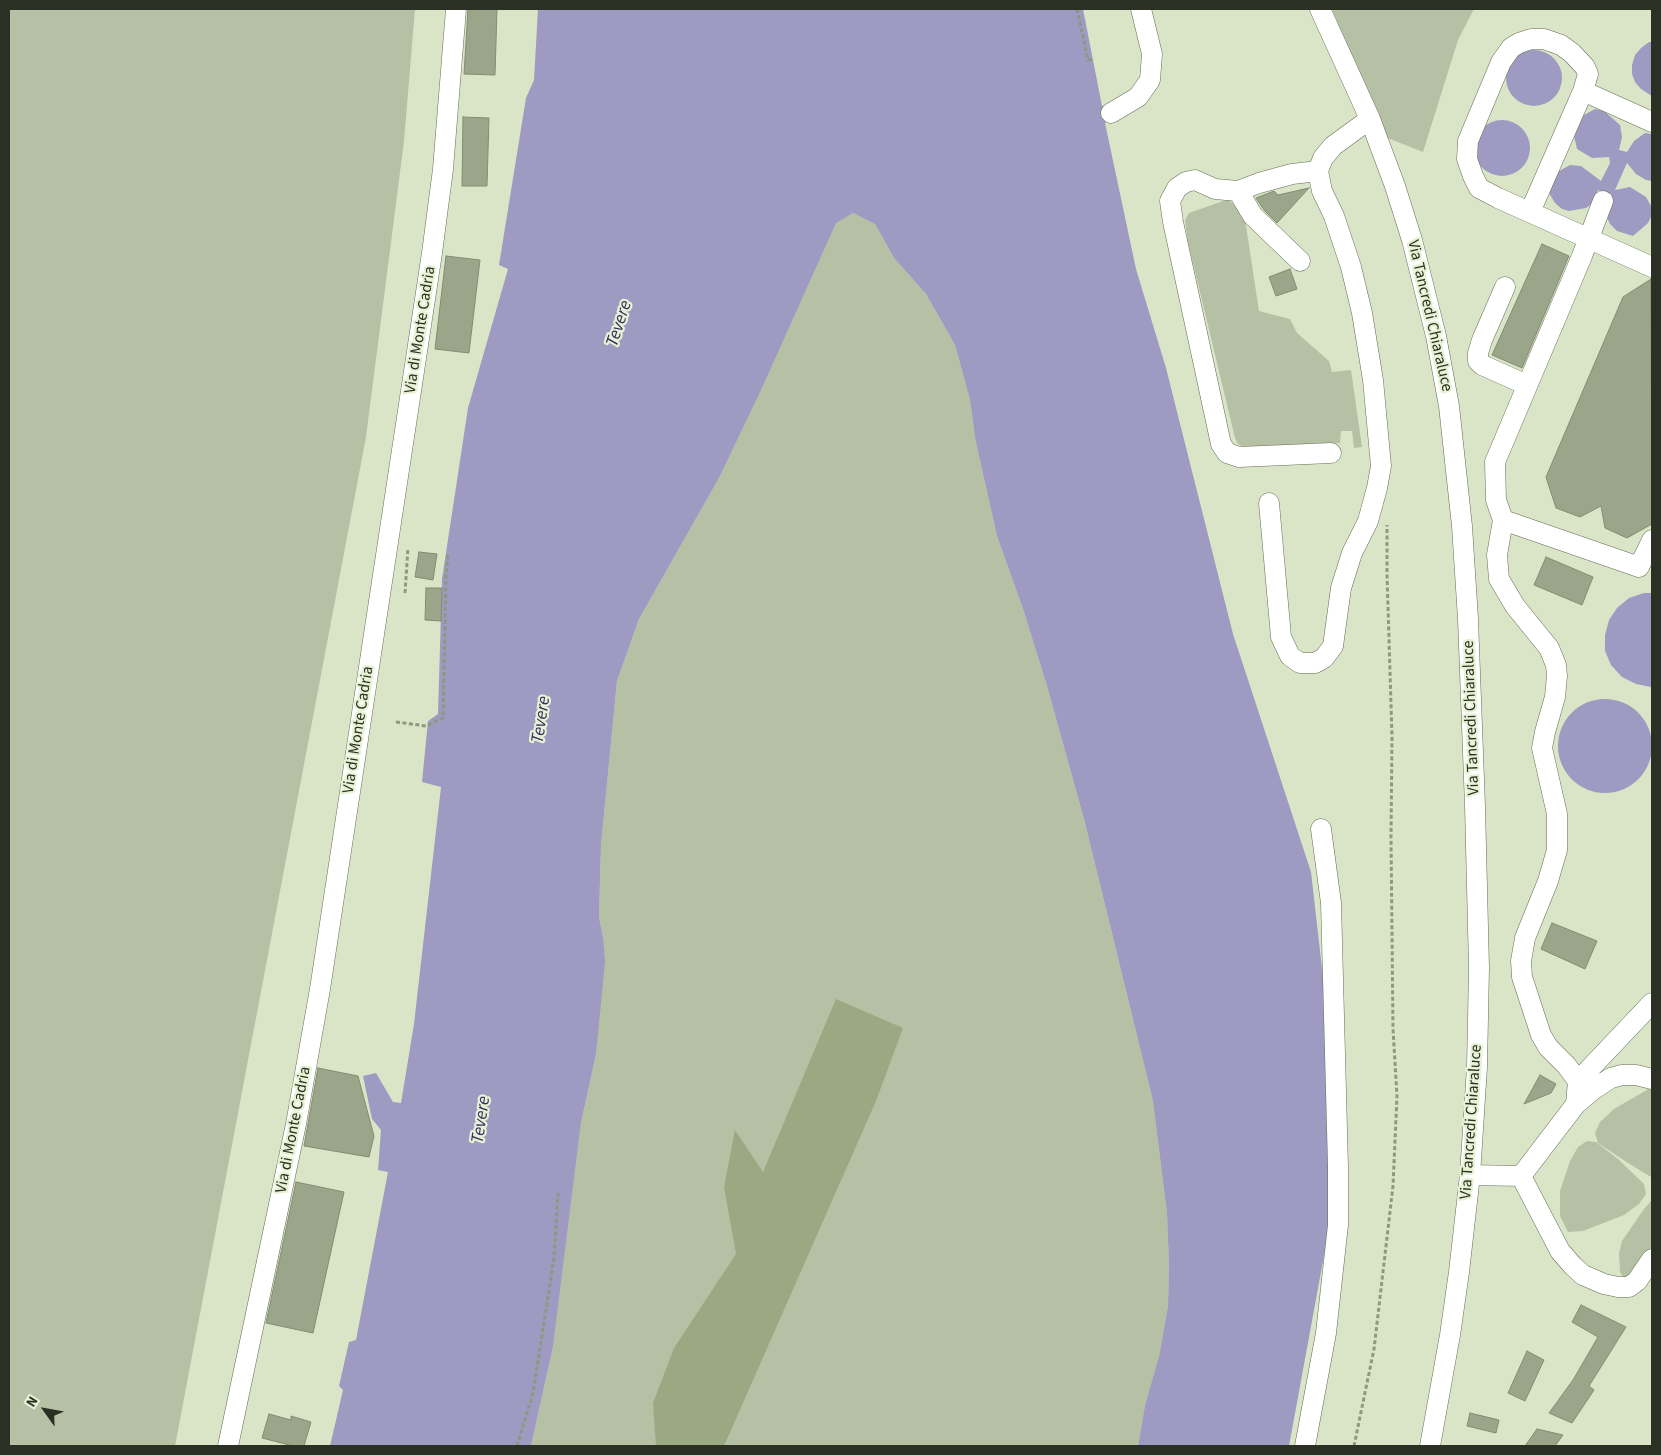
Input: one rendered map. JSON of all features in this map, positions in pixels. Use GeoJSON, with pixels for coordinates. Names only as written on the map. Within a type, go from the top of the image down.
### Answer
{"type":"FeatureCollection","features":[{"type":"Feature","properties":{"kind":"street","name":"Via di Monte Cadria"},"geometry":{"type":"LineString","coordinates":[[228,1446],[296,1124],[320,988],[432,253],[443,169],[456,9]]}},
{"type":"Feature","properties":{"kind":"street"},"geometry":{"type":"LineString","coordinates":[[1111,113],[1138,97],[1150,80],[1152,54],[1141,9]]}},
{"type":"Feature","properties":{"kind":"street","name":"Via Tancredi Chiaraluce"},"geometry":{"type":"LineString","coordinates":[[1320,9],[1370,119],[1410,231],[1428,301],[1449,406],[1459,490],[1468,619],[1479,968],[1477,1067],[1470,1175],[1454,1310],[1430,1446]]}},
{"type":"Feature","properties":{"kind":"street"},"geometry":{"type":"LineString","coordinates":[[1530,212],[1583,91],[1588,74],[1585,67],[1572,53],[1561,45],[1544,38],[1531,39],[1519,43],[1511,48],[1501,62],[1468,141],[1467,159],[1479,188],[1498,198],[1589,238],[1651,261]]}},
{"type":"Feature","properties":{"kind":"street"},"geometry":{"type":"LineString","coordinates":[[1583,91],[1652,122]]}},
{"type":"Feature","properties":{"kind":"street"},"geometry":{"type":"LineString","coordinates":[[1269,504],[1281,637],[1290,656],[1300,663],[1315,663],[1324,658],[1333,646],[1341,588],[1352,554],[1368,521],[1381,466],[1373,380],[1362,313],[1351,267],[1334,216],[1322,191],[1318,171],[1323,158],[1333,146],[1370,119]]}},
{"type":"Feature","properties":{"kind":"street"},"geometry":{"type":"LineString","coordinates":[[1318,171],[1292,174],[1238,191],[1216,189],[1195,180],[1186,182],[1176,188],[1170,200],[1173,222],[1221,444],[1227,453],[1239,457],[1331,453]]}},
{"type":"Feature","properties":{"kind":"street"},"geometry":{"type":"LineString","coordinates":[[1238,191],[1253,216],[1300,261]]}},
{"type":"Feature","properties":{"kind":"street"},"geometry":{"type":"LineString","coordinates":[[1578,1081],[1566,1065],[1548,1047],[1541,1036],[1522,978],[1521,961],[1525,938],[1548,881],[1557,850],[1557,814],[1542,748],[1555,697],[1557,676],[1556,665],[1550,648],[1515,606],[1499,579],[1497,555],[1503,520],[1496,500],[1495,462],[1589,238],[1602,201]]}},
{"type":"Feature","properties":{"kind":"street"},"geometry":{"type":"LineString","coordinates":[[1505,287],[1482,340],[1478,361],[1482,366],[1527,386]]}},
{"type":"Feature","properties":{"kind":"street"},"geometry":{"type":"LineString","coordinates":[[1503,520],[1639,567],[1652,540]]}},
{"type":"Feature","properties":{"kind":"street"},"geometry":{"type":"LineString","coordinates":[[1305,1446],[1326,1333],[1338,1225],[1331,903],[1321,829]]}},
{"type":"Feature","properties":{"kind":"street"},"geometry":{"type":"LineString","coordinates":[[1576,1104],[1578,1081],[1652,1003]]}},
{"type":"Feature","properties":{"kind":"street"},"geometry":{"type":"LineString","coordinates":[[1520,1176],[1576,1104],[1599,1085],[1617,1076],[1630,1074],[1652,1079]]}},
{"type":"Feature","properties":{"kind":"street"},"geometry":{"type":"LineString","coordinates":[[1470,1175],[1520,1176]]}},
{"type":"Feature","properties":{"kind":"street"},"geometry":{"type":"LineString","coordinates":[[1520,1176],[1560,1251],[1583,1275],[1604,1284],[1628,1287],[1637,1281],[1652,1259]]}},
{"type":"Feature","properties":{"kind":"path"},"geometry":{"type":"LineString","coordinates":[[1077,9],[1088,60],[1094,59]]}},
{"type":"Feature","properties":{"kind":"path"},"geometry":{"type":"LineString","coordinates":[[1354,1446],[1374,1349],[1393,1186],[1397,1096],[1393,1030],[1392,737],[1387,603],[1387,525]]}},
{"type":"Feature","properties":{"kind":"path"},"geometry":{"type":"LineString","coordinates":[[405,593],[408,548]]}},
{"type":"Feature","properties":{"kind":"path"},"geometry":{"type":"LineString","coordinates":[[396,722],[426,726],[443,718],[448,553]]}},
{"type":"Feature","properties":{"kind":"path"},"geometry":{"type":"LineString","coordinates":[[517,1446],[532,1393],[554,1258],[558,1192]]}},
{"type":"Feature","properties":{"kind":"green space"},"geometry":{"type":"Polygon","coordinates":[[[9,9],[415,9],[404,141],[366,437],[175,1446],[9,1446],[9,9]]]}},
{"type":"Feature","properties":{"kind":"green space"},"geometry":{"type":"Polygon","coordinates":[[[1332,9],[1474,9],[1458,40],[1423,152],[1385,137],[1332,9]]]}},
{"type":"Feature","properties":{"kind":"green space"},"geometry":{"type":"Polygon","coordinates":[[[1229,199],[1245,219],[1259,311],[1290,319],[1297,333],[1329,361],[1332,372],[1351,370],[1362,447],[1354,448],[1352,431],[1341,431],[1340,443],[1244,447],[1238,444],[1188,242],[1185,220],[1189,213],[1229,199]]]}},
{"type":"Feature","properties":{"kind":"green space"},"geometry":{"type":"Polygon","coordinates":[[[853,213],[875,224],[894,258],[926,294],[955,345],[970,400],[975,438],[997,536],[1023,609],[1047,686],[1084,819],[1153,1101],[1167,1214],[1168,1306],[1159,1356],[1145,1405],[1138,1446],[531,1446],[553,1347],[581,1123],[596,1054],[603,937],[599,917],[601,845],[617,681],[639,619],[719,478],[836,222],[853,213]]]}},
{"type":"Feature","properties":{"kind":"green space"},"geometry":{"type":"Polygon","coordinates":[[[836,999],[903,1028],[876,1101],[724,1446],[656,1446],[653,1403],[674,1348],[736,1254],[724,1187],[735,1130],[763,1172],[836,999]]]}},
{"type":"Feature","properties":{"kind":"green space"},"geometry":{"type":"Polygon","coordinates":[[[1652,1087],[1651,1177],[1598,1143],[1595,1133],[1600,1122],[1614,1109],[1652,1087]]]}},
{"type":"Feature","properties":{"kind":"green space"},"geometry":{"type":"Polygon","coordinates":[[[1587,1141],[1596,1142],[1618,1159],[1644,1184],[1646,1194],[1639,1204],[1624,1215],[1583,1231],[1568,1232],[1560,1216],[1560,1191],[1570,1161],[1578,1147],[1587,1141]]]}},
{"type":"Feature","properties":{"kind":"green space"},"geometry":{"type":"Polygon","coordinates":[[[1652,1200],[1652,1248],[1641,1264],[1627,1278],[1623,1277],[1620,1272],[1619,1253],[1622,1241],[1652,1200]]]}},
{"type":"Feature","properties":{"kind":"water","name":"Tevere"},"geometry":{"type":"Polygon","coordinates":[[[538,9],[1083,9],[1102,106],[1109,105],[1113,118],[1105,123],[1136,269],[1166,368],[1233,634],[1311,872],[1327,1012],[1332,1212],[1289,1446],[1138,1446],[1145,1405],[1159,1356],[1168,1306],[1167,1214],[1153,1101],[1084,819],[1047,686],[1023,609],[997,536],[975,438],[970,400],[955,345],[926,294],[894,258],[875,224],[853,213],[836,223],[719,478],[639,619],[617,681],[601,845],[599,917],[605,962],[596,1054],[581,1123],[553,1347],[531,1446],[330,1446],[343,1390],[339,1386],[349,1342],[356,1340],[388,1172],[378,1170],[381,1130],[372,1119],[363,1076],[376,1073],[393,1102],[401,1103],[414,1024],[441,787],[422,782],[428,721],[438,714],[442,579],[468,408],[508,269],[499,265],[526,98],[534,80],[538,9]]]}},
{"type":"Feature","properties":{"kind":"water"},"geometry":{"type":"Polygon","coordinates":[[[1649,42],[1652,42],[1652,96],[1641,89],[1635,82],[1632,74],[1635,55],[1649,42]]]}},
{"type":"Feature","properties":{"kind":"water"},"geometry":{"type":"Polygon","coordinates":[[[1529,50],[1539,50],[1554,58],[1560,67],[1562,78],[1560,89],[1554,98],[1539,106],[1529,106],[1518,101],[1511,94],[1506,83],[1506,73],[1511,62],[1518,55],[1529,50]]]}},
{"type":"Feature","properties":{"kind":"water"},"geometry":{"type":"Polygon","coordinates":[[[1595,109],[1604,111],[1620,125],[1622,137],[1619,150],[1627,152],[1634,141],[1645,133],[1652,134],[1652,181],[1636,174],[1627,163],[1615,190],[1630,187],[1646,197],[1651,206],[1652,215],[1648,223],[1633,236],[1617,231],[1610,224],[1605,213],[1612,195],[1598,190],[1593,203],[1586,208],[1569,211],[1562,209],[1555,203],[1549,193],[1554,176],[1570,165],[1581,166],[1601,181],[1610,163],[1609,157],[1592,158],[1577,149],[1574,136],[1576,124],[1584,115],[1595,109]]]}},
{"type":"Feature","properties":{"kind":"water"},"geometry":{"type":"Polygon","coordinates":[[[1502,120],[1513,122],[1522,128],[1528,137],[1530,148],[1528,159],[1522,168],[1513,174],[1502,176],[1491,174],[1482,168],[1476,159],[1474,148],[1476,137],[1482,128],[1491,122],[1502,120]]]}},
{"type":"Feature","properties":{"kind":"water"},"geometry":{"type":"Polygon","coordinates":[[[1644,593],[1652,593],[1651,687],[1636,684],[1622,677],[1611,665],[1605,651],[1605,635],[1609,620],[1617,608],[1629,598],[1644,593]]]}},
{"type":"Feature","properties":{"kind":"water"},"geometry":{"type":"Polygon","coordinates":[[[1605,699],[1623,703],[1638,713],[1648,728],[1652,746],[1648,764],[1638,779],[1623,789],[1605,793],[1587,789],[1572,779],[1562,764],[1558,746],[1562,728],[1572,713],[1587,703],[1605,699]]]}},
{"type":"Feature","properties":{"kind":"building"},"geometry":{"type":"Polygon","coordinates":[[[468,9],[497,9],[495,75],[464,74],[468,9]]]}},
{"type":"Feature","properties":{"kind":"building"},"geometry":{"type":"Polygon","coordinates":[[[463,117],[489,118],[487,186],[462,186],[463,117]]]}},
{"type":"Feature","properties":{"kind":"building"},"geometry":{"type":"Polygon","coordinates":[[[1309,188],[1277,223],[1264,210],[1256,198],[1274,191],[1278,195],[1309,188]]]}},
{"type":"Feature","properties":{"kind":"building"},"geometry":{"type":"Polygon","coordinates":[[[1542,244],[1569,256],[1522,368],[1492,355],[1542,244]]]}},
{"type":"Feature","properties":{"kind":"building"},"geometry":{"type":"Polygon","coordinates":[[[446,256],[480,260],[469,353],[435,349],[446,256]]]}},
{"type":"Feature","properties":{"kind":"building"},"geometry":{"type":"Polygon","coordinates":[[[1290,269],[1297,289],[1276,296],[1269,277],[1290,269]]]}},
{"type":"Feature","properties":{"kind":"building"},"geometry":{"type":"Polygon","coordinates":[[[1651,279],[1652,524],[1627,538],[1605,528],[1601,506],[1580,517],[1556,508],[1546,477],[1623,297],[1651,279]]]}},
{"type":"Feature","properties":{"kind":"building"},"geometry":{"type":"Polygon","coordinates":[[[419,552],[437,554],[433,580],[415,577],[419,552]]]}},
{"type":"Feature","properties":{"kind":"building"},"geometry":{"type":"Polygon","coordinates":[[[1546,557],[1593,577],[1582,605],[1534,585],[1546,557]]]}},
{"type":"Feature","properties":{"kind":"building"},"geometry":{"type":"Polygon","coordinates":[[[426,588],[442,588],[441,621],[425,620],[426,588]]]}},
{"type":"Feature","properties":{"kind":"building"},"geometry":{"type":"Polygon","coordinates":[[[1552,923],[1597,941],[1585,969],[1541,949],[1552,923]]]}},
{"type":"Feature","properties":{"kind":"building"},"geometry":{"type":"Polygon","coordinates":[[[318,1068],[358,1076],[374,1136],[369,1157],[304,1146],[318,1068]]]}},
{"type":"Feature","properties":{"kind":"building"},"geometry":{"type":"Polygon","coordinates":[[[1540,1075],[1556,1084],[1551,1093],[1524,1104],[1540,1075]]]}},
{"type":"Feature","properties":{"kind":"building"},"geometry":{"type":"Polygon","coordinates":[[[296,1182],[344,1192],[313,1333],[266,1323],[296,1182]]]}},
{"type":"Feature","properties":{"kind":"building"},"geometry":{"type":"Polygon","coordinates":[[[1581,1305],[1626,1327],[1589,1386],[1594,1390],[1572,1423],[1549,1413],[1573,1380],[1598,1337],[1572,1322],[1581,1305]]]}},
{"type":"Feature","properties":{"kind":"building"},"geometry":{"type":"Polygon","coordinates":[[[1527,1351],[1544,1360],[1525,1401],[1508,1393],[1527,1351]]]}},
{"type":"Feature","properties":{"kind":"building"},"geometry":{"type":"Polygon","coordinates":[[[1470,1413],[1499,1420],[1496,1433],[1467,1426],[1470,1413]]]}},
{"type":"Feature","properties":{"kind":"building"},"geometry":{"type":"Polygon","coordinates":[[[269,1414],[291,1420],[291,1416],[311,1422],[304,1446],[293,1446],[262,1438],[269,1414]]]}},
{"type":"Feature","properties":{"kind":"building"},"geometry":{"type":"Polygon","coordinates":[[[1537,1429],[1563,1435],[1555,1446],[1525,1446],[1537,1429]]]}}]}
